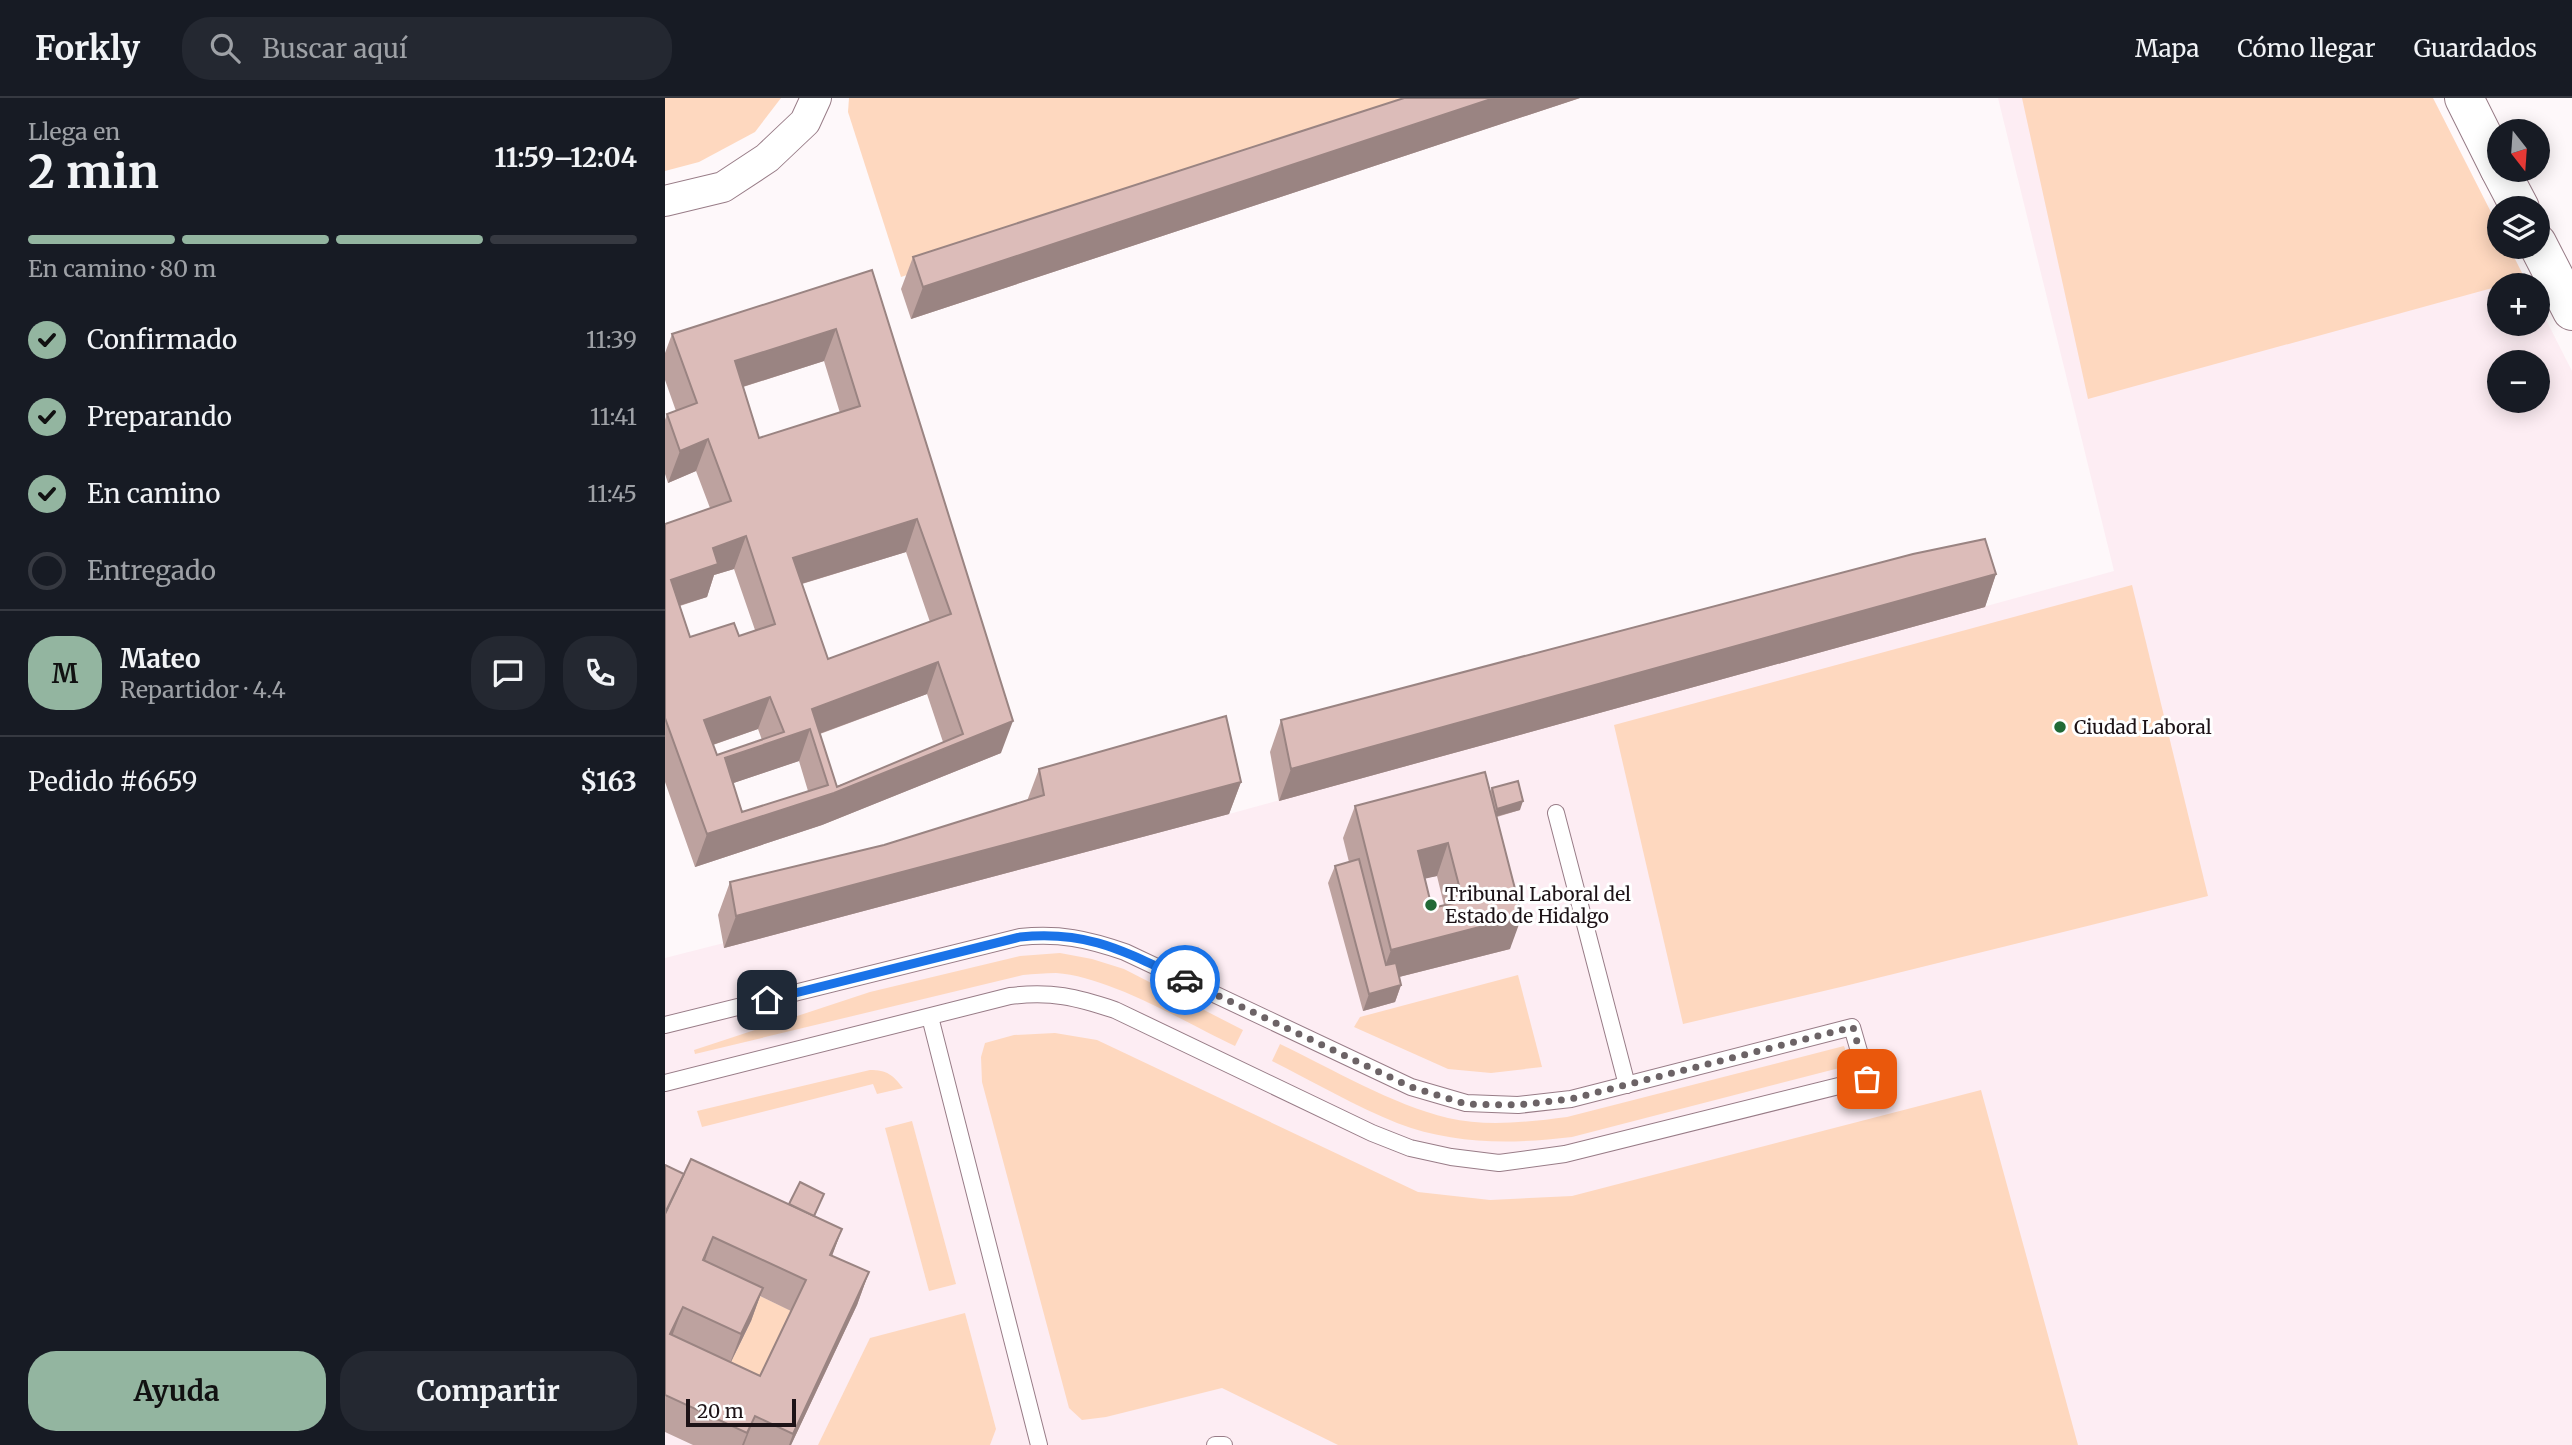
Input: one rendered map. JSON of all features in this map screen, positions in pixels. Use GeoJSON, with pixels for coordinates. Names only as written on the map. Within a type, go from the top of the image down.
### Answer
{"type":"FeatureCollection","features":[{"type":"Feature","properties":{"kind":"street"},"geometry":{"type":"LineString","coordinates":[[665,201],[723,187],[767,158],[805,122],[816,98]]}},
{"type":"Feature","properties":{"kind":"street"},"geometry":{"type":"LineString","coordinates":[[2464,98],[2487,143]]}},
{"type":"Feature","properties":{"kind":"street"},"geometry":{"type":"LineString","coordinates":[[2545,259],[2572,311]]}},
{"type":"Feature","properties":{"kind":"lane"},"geometry":{"type":"LineString","coordinates":[[1556,813],[1627,1085]]}},
{"type":"Feature","properties":{"kind":"lane"},"geometry":{"type":"LineString","coordinates":[[665,1025],[1020,937],[1051,934],[1089,939],[1125,952],[1411,1087],[1466,1104],[1518,1105],[1571,1099],[1853,1027],[1867,1079],[1565,1154],[1499,1163],[1410,1148],[1372,1133],[1115,1010],[1079,998],[1042,992],[1010,996],[665,1083]]}},
{"type":"Feature","properties":{"kind":"lane"},"geometry":{"type":"LineString","coordinates":[[930,1017],[1039,1445]]}},
{"type":"Feature","properties":{"kind":"lane"},"geometry":{"type":"LineString","coordinates":[[1215,1445],[1224,1445]]}},
{"type":"Feature","properties":{"kind":"shaded area"},"geometry":{"type":"Polygon","coordinates":[[[665,98],[781,98],[755,132],[699,162],[665,171],[665,98]]]}},
{"type":"Feature","properties":{"kind":"shaded area"},"geometry":{"type":"Polygon","coordinates":[[[849,98],[1448,98],[901,277],[848,112],[849,98]]]}},
{"type":"Feature","properties":{"kind":"shaded area","name":"Ciudad Laboral"},"geometry":{"type":"Polygon","coordinates":[[[1998,98],[2433,98],[2487,204],[2487,259],[2515,259],[2522,273],[2487,273],[2487,336],[2550,336],[2550,328],[2572,371],[2572,1445],[665,1445],[665,958],[1229,814],[2114,571],[1998,98]]]}},
{"type":"Feature","properties":{"kind":"shaded area"},"geometry":{"type":"Polygon","coordinates":[[[2022,98],[2433,98],[2487,204],[2487,259],[2515,259],[2522,273],[2487,273],[2487,289],[2088,399],[2022,98]]]}},
{"type":"Feature","properties":{"kind":"shaded area"},"geometry":{"type":"Polygon","coordinates":[[[2132,585],[2208,896],[1683,1024],[1614,725],[2132,585]]]}},
{"type":"Feature","properties":{"kind":"shaded area"},"geometry":{"type":"Polygon","coordinates":[[[1060,953],[1124,969],[1243,1030],[1235,1046],[1170,1013],[1100,983],[1077,976],[1048,973],[1023,975],[695,1054],[694,1050],[870,992],[1020,956],[1060,953]]]}},
{"type":"Feature","properties":{"kind":"shaded area"},"geometry":{"type":"Polygon","coordinates":[[[1518,975],[1542,1067],[1491,1073],[1448,1069],[1354,1027],[1360,1017],[1518,975]]]}},
{"type":"Feature","properties":{"kind":"shaded area"},"geometry":{"type":"Polygon","coordinates":[[[1055,1033],[1097,1040],[1418,1192],[1490,1200],[1572,1196],[1981,1090],[2078,1445],[1338,1445],[1222,1388],[1106,1417],[1082,1420],[1069,1408],[982,1082],[981,1057],[985,1043],[1014,1035],[1055,1033]]]}},
{"type":"Feature","properties":{"kind":"shaded area"},"geometry":{"type":"Polygon","coordinates":[[[1280,1044],[1363,1086],[1427,1112],[1462,1121],[1492,1123],[1567,1117],[1844,1046],[1851,1065],[1572,1137],[1484,1141],[1418,1130],[1366,1109],[1272,1061],[1280,1044]]]}},
{"type":"Feature","properties":{"kind":"shaded area"},"geometry":{"type":"Polygon","coordinates":[[[870,1070],[889,1074],[903,1088],[877,1094],[873,1084],[702,1127],[697,1111],[870,1070]]]}},
{"type":"Feature","properties":{"kind":"shaded area"},"geometry":{"type":"Polygon","coordinates":[[[912,1121],[956,1284],[929,1291],[885,1128],[912,1121]]]}},
{"type":"Feature","properties":{"kind":"shaded area"},"geometry":{"type":"Polygon","coordinates":[[[702,1269],[794,1312],[748,1408],[729,1366],[751,1321],[702,1269]]]}},
{"type":"Feature","properties":{"kind":"shaded area"},"geometry":{"type":"Polygon","coordinates":[[[965,1313],[996,1429],[990,1445],[818,1445],[870,1338],[965,1313]]]}},
{"type":"Feature","properties":{"kind":"building"},"geometry":{"type":"Polygon","coordinates":[[[1404,98],[1494,98],[923,287],[913,257],[1404,98]]]}},
{"type":"Feature","properties":{"kind":"building"},"geometry":{"type":"Polygon","coordinates":[[[872,270],[1013,721],[834,793],[707,834],[665,718],[665,524],[731,501],[708,439],[680,451],[667,414],[697,403],[672,334],[872,270]],[[836,329],[735,361],[759,438],[860,406],[836,329]],[[917,519],[793,558],[828,659],[951,614],[917,519]],[[746,536],[713,548],[718,564],[671,580],[690,637],[734,623],[739,636],[775,624],[746,536]],[[938,662],[812,709],[837,787],[963,734],[938,662]],[[770,697],[704,720],[717,755],[784,732],[770,697]],[[810,729],[725,758],[742,812],[828,785],[810,729]]]}},
{"type":"Feature","properties":{"kind":"building"},"geometry":{"type":"Polygon","coordinates":[[[1985,539],[1996,574],[1291,769],[1281,720],[1913,554],[1985,539]]]}},
{"type":"Feature","properties":{"kind":"building"},"geometry":{"type":"Polygon","coordinates":[[[1226,716],[1241,782],[736,916],[730,882],[884,845],[1044,795],[1039,769],[1226,716]]]}},
{"type":"Feature","properties":{"kind":"building"},"geometry":{"type":"Polygon","coordinates":[[[1485,772],[1522,916],[1391,950],[1355,806],[1485,772]],[[1448,843],[1418,851],[1432,908],[1463,901],[1448,843]]]}},
{"type":"Feature","properties":{"kind":"building"},"geometry":{"type":"Polygon","coordinates":[[[1518,781],[1523,801],[1497,809],[1492,788],[1518,781]]]}},
{"type":"Feature","properties":{"kind":"building"},"geometry":{"type":"Polygon","coordinates":[[[1359,859],[1386,965],[1396,963],[1401,985],[1369,994],[1335,866],[1359,859]]]}},
{"type":"Feature","properties":{"kind":"building"},"geometry":{"type":"Polygon","coordinates":[[[691,1159],[842,1229],[830,1255],[869,1272],[793,1434],[755,1416],[747,1433],[665,1395],[665,1214],[691,1159]],[[713,1237],[703,1260],[763,1288],[741,1334],[683,1307],[670,1334],[760,1376],[806,1280],[713,1237]]]}},
{"type":"Feature","properties":{"kind":"building"},"geometry":{"type":"Polygon","coordinates":[[[665,1165],[684,1174],[666,1211],[665,1211],[665,1165]]]}},
{"type":"Feature","properties":{"kind":"building"},"geometry":{"type":"Polygon","coordinates":[[[800,1182],[824,1194],[814,1216],[789,1204],[800,1182]]]}},
{"type":"Feature","properties":{"kind":"way so far"},"geometry":{"type":"LineString","coordinates":[[1185,980],[1411,1087],[1466,1104],[1518,1105],[1571,1099],[1853,1027],[1867,1079]]}},
{"type":"Feature","properties":{"kind":"place","name":"Ciudad Laboral"},"geometry":{"type":"Point","coordinates":[2060,727]}},
{"type":"Feature","properties":{"kind":"place","name":"Tribunal Laboral del Estado de Hidalgo"},"geometry":{"type":"Point","coordinates":[1431,905]}},
{"type":"Feature","properties":{"kind":"route"},"geometry":{"type":"LineString","coordinates":[[767,1000],[1020,937],[1051,934],[1089,939],[1125,952],[1185,980]]}}]}
